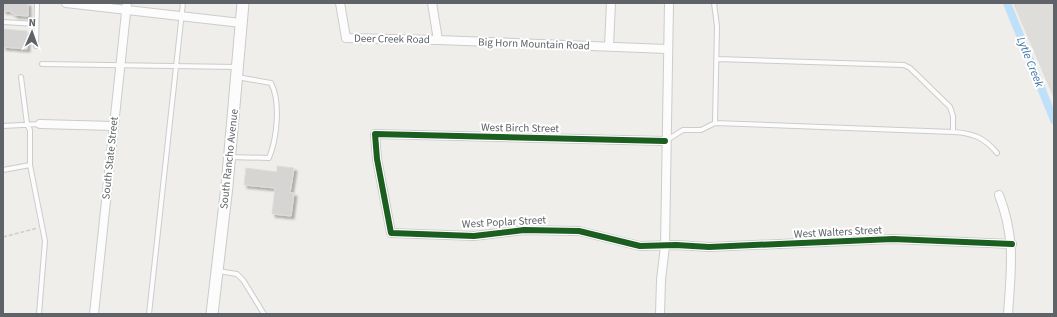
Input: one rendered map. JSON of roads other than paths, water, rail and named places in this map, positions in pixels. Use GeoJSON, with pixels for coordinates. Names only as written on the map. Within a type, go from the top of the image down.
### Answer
{"type":"FeatureCollection","features":[{"type":"Feature","properties":{"kind":"street"},"geometry":{"type":"LineString","coordinates":[[66,3],[127,6],[182,16],[242,23]]}},
{"type":"Feature","properties":{"kind":"street","name":"South Rancho Avenue"},"geometry":{"type":"LineString","coordinates":[[212,314],[230,156],[243,3]]}},
{"type":"Feature","properties":{"kind":"street","name":"Deer Creek Road"},"geometry":{"type":"LineString","coordinates":[[340,3],[346,38],[438,40]]}},
{"type":"Feature","properties":{"kind":"street"},"geometry":{"type":"LineString","coordinates":[[432,3],[438,40]]}},
{"type":"Feature","properties":{"kind":"street"},"geometry":{"type":"LineString","coordinates":[[609,46],[611,3]]}},
{"type":"Feature","properties":{"kind":"street"},"geometry":{"type":"LineString","coordinates":[[660,314],[665,246],[665,141],[668,3]]}},
{"type":"Feature","properties":{"kind":"street","name":"South State Street"},"geometry":{"type":"LineString","coordinates":[[94,314],[127,6]]}},
{"type":"Feature","properties":{"kind":"street","name":"Big Horn Mountain Road"},"geometry":{"type":"LineString","coordinates":[[438,40],[668,49]]}},
{"type":"Feature","properties":{"kind":"street"},"geometry":{"type":"LineString","coordinates":[[40,124],[114,126]]}},
{"type":"Feature","properties":{"kind":"street","name":"West Birch Street"},"geometry":{"type":"LineString","coordinates":[[391,233],[377,159],[375,134],[665,141]]}},
{"type":"Feature","properties":{"kind":"street"},"geometry":{"type":"LineString","coordinates":[[999,195],[1008,223],[1012,244],[1008,314]]}},
{"type":"Feature","properties":{"kind":"street","name":"West Poplar Street"},"geometry":{"type":"LineString","coordinates":[[391,233],[474,236],[524,230],[579,231],[625,244],[640,246],[665,246]]}},
{"type":"Feature","properties":{"kind":"street","name":"West Walters Street"},"geometry":{"type":"LineString","coordinates":[[665,246],[717,247],[886,239],[1012,244]]}},
{"type":"Feature","properties":{"kind":"lane"},"geometry":{"type":"LineString","coordinates":[[36,46],[37,3]]}},
{"type":"Feature","properties":{"kind":"lane"},"geometry":{"type":"LineString","coordinates":[[149,314],[183,3]]}},
{"type":"Feature","properties":{"kind":"lane"},"geometry":{"type":"LineString","coordinates":[[714,3],[717,26],[715,124]]}},
{"type":"Feature","properties":{"kind":"lane"},"geometry":{"type":"LineString","coordinates":[[3,22],[36,24]]}},
{"type":"Feature","properties":{"kind":"lane"},"geometry":{"type":"LineString","coordinates":[[717,59],[904,65],[910,68],[950,107],[953,116],[953,132]]}},
{"type":"Feature","properties":{"kind":"lane"},"geometry":{"type":"LineString","coordinates":[[42,64],[176,66],[237,72],[271,83],[275,92],[277,105],[273,149],[269,158],[230,156]]}},
{"type":"Feature","properties":{"kind":"lane"},"geometry":{"type":"LineString","coordinates":[[21,77],[27,124],[30,130],[30,164],[45,241],[38,314]]}},
{"type":"Feature","properties":{"kind":"lane"},"geometry":{"type":"LineString","coordinates":[[3,126],[40,124]]}},
{"type":"Feature","properties":{"kind":"lane"},"geometry":{"type":"LineString","coordinates":[[665,141],[683,130],[701,130],[715,124],[953,132],[970,133],[981,137],[997,153]]}},
{"type":"Feature","properties":{"kind":"lane"},"geometry":{"type":"LineString","coordinates":[[3,170],[30,164]]}},
{"type":"Feature","properties":{"kind":"lane"},"geometry":{"type":"LineString","coordinates":[[217,271],[237,274],[243,280],[264,314]]}},
{"type":"Feature","properties":{"kind":"waterway","name":"Lytle Creek"},"geometry":{"type":"LineString","coordinates":[[1007,3],[1054,120]]}}]}
